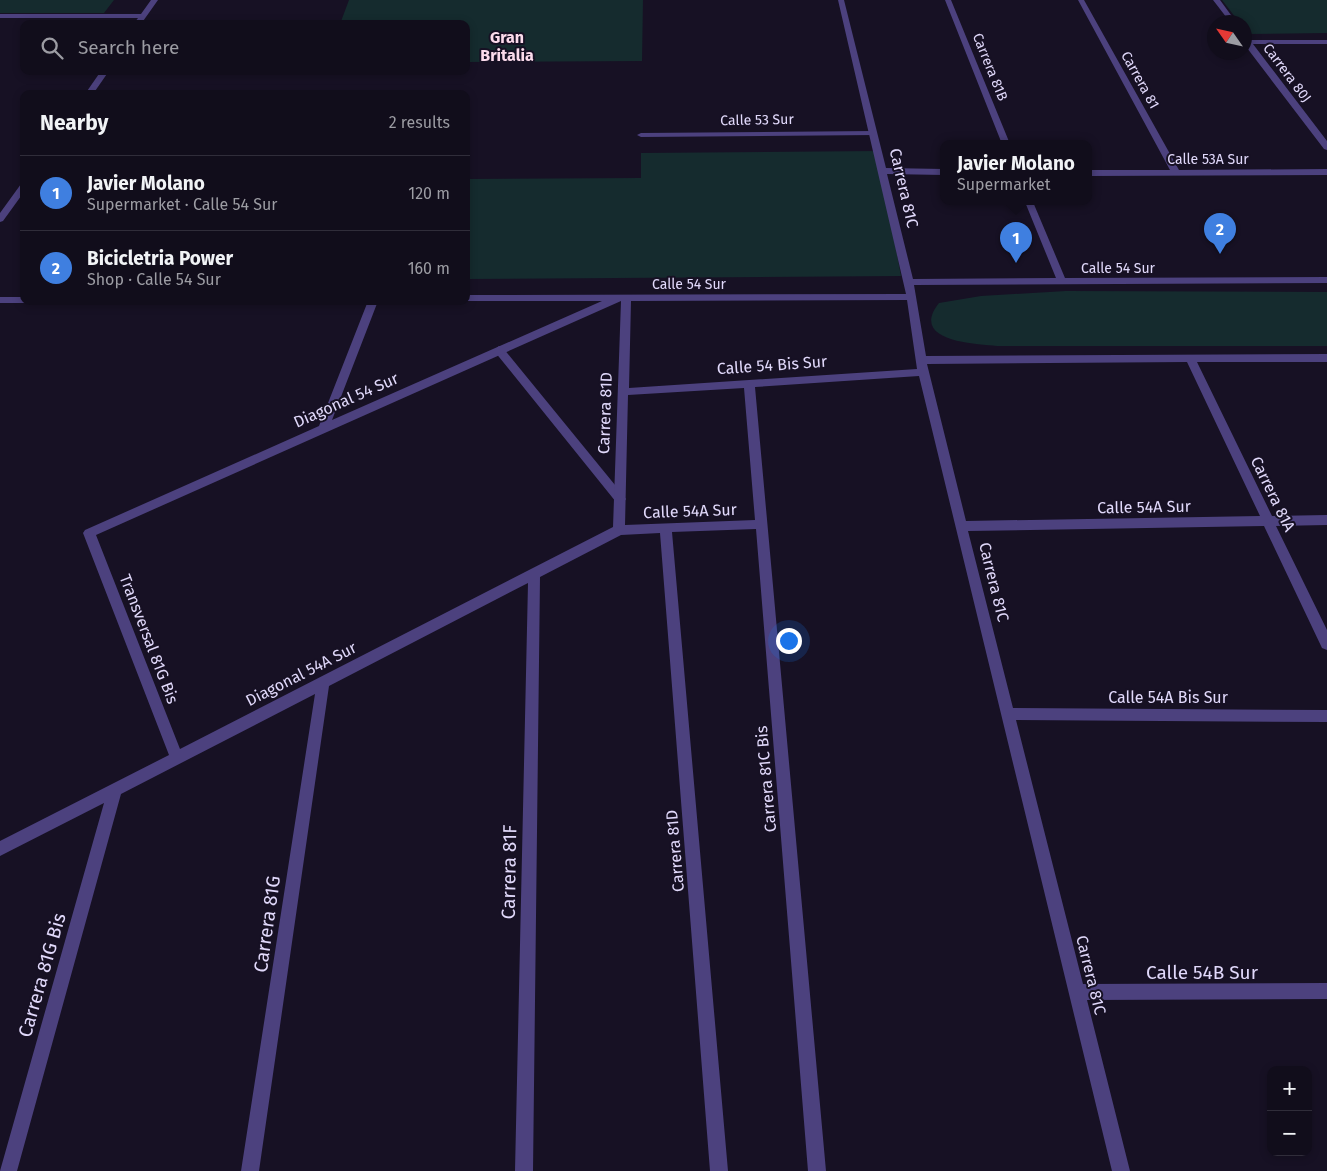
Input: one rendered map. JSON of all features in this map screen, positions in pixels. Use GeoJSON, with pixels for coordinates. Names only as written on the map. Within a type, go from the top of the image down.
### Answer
{"type":"FeatureCollection","features":[{"type":"Feature","properties":{"kind":"street"},"geometry":{"type":"LineString","coordinates":[[140,20],[155,0]]}},
{"type":"Feature","properties":{"kind":"street","name":"Carrera 81C"},"geometry":{"type":"LineString","coordinates":[[841,0],[909,282],[922,366],[1121,1171]]}},
{"type":"Feature","properties":{"kind":"street","name":"Carrera 81B"},"geometry":{"type":"LineString","coordinates":[[948,0],[1004,140]]}},
{"type":"Feature","properties":{"kind":"street","name":"Carrera 81"},"geometry":{"type":"LineString","coordinates":[[1081,0],[1176,173]]}},
{"type":"Feature","properties":{"kind":"street"},"geometry":{"type":"LineString","coordinates":[[1216,0],[1228,15]]}},
{"type":"Feature","properties":{"kind":"street"},"geometry":{"type":"LineString","coordinates":[[0,16],[143,16]]}},
{"type":"Feature","properties":{"kind":"street"},"geometry":{"type":"LineString","coordinates":[[1252,40],[1327,42]]}},
{"type":"Feature","properties":{"kind":"street","name":"Carrera 80J"},"geometry":{"type":"LineString","coordinates":[[1252,48],[1327,147]]}},
{"type":"Feature","properties":{"kind":"street"},"geometry":{"type":"LineString","coordinates":[[92,90],[102,75]]}},
{"type":"Feature","properties":{"kind":"street","name":"Calle 53 Sur"},"geometry":{"type":"LineString","coordinates":[[642,135],[873,133]]}},
{"type":"Feature","properties":{"kind":"street"},"geometry":{"type":"LineString","coordinates":[[882,172],[940,172]]}},
{"type":"Feature","properties":{"kind":"street","name":"Calle 53A Sur"},"geometry":{"type":"LineString","coordinates":[[1092,173],[1327,172]]}},
{"type":"Feature","properties":{"kind":"street"},"geometry":{"type":"LineString","coordinates":[[0,220],[20,192]]}},
{"type":"Feature","properties":{"kind":"street"},"geometry":{"type":"LineString","coordinates":[[1030,205],[1062,282]]}},
{"type":"Feature","properties":{"kind":"street","name":"Calle 54 Sur"},"geometry":{"type":"LineString","coordinates":[[909,282],[1327,280]]}},
{"type":"Feature","properties":{"kind":"street","name":"Calle 54 Sur"},"geometry":{"type":"LineString","coordinates":[[470,298],[911,297]]}},
{"type":"Feature","properties":{"kind":"street","name":"Diagonal 54 Sur"},"geometry":{"type":"LineString","coordinates":[[89,533],[499,350],[622,298]]}},
{"type":"Feature","properties":{"kind":"street","name":"Carrera 81D"},"geometry":{"type":"LineString","coordinates":[[619,530],[624,392],[622,298]]}},
{"type":"Feature","properties":{"kind":"street"},"geometry":{"type":"LineString","coordinates":[[0,300],[20,300]]}},
{"type":"Feature","properties":{"kind":"street"},"geometry":{"type":"LineString","coordinates":[[323,429],[371,305]]}},
{"type":"Feature","properties":{"kind":"street"},"geometry":{"type":"LineString","coordinates":[[499,350],[620,499]]}},
{"type":"Feature","properties":{"kind":"street"},"geometry":{"type":"LineString","coordinates":[[922,366],[1190,358],[1327,358]]}},
{"type":"Feature","properties":{"kind":"street","name":"Carrera 81A"},"geometry":{"type":"LineString","coordinates":[[1190,358],[1327,644]]}},
{"type":"Feature","properties":{"kind":"street","name":"Calle 54 Bis Sur"},"geometry":{"type":"LineString","coordinates":[[624,392],[749,383],[922,366]]}},
{"type":"Feature","properties":{"kind":"street","name":"Carrera 81C Bis"},"geometry":{"type":"LineString","coordinates":[[749,383],[817,1171]]}},
{"type":"Feature","properties":{"kind":"street","name":"Calle 54A Sur"},"geometry":{"type":"LineString","coordinates":[[962,526],[1327,520]]}},
{"type":"Feature","properties":{"kind":"street","name":"Calle 54A Sur"},"geometry":{"type":"LineString","coordinates":[[619,530],[761,524]]}},
{"type":"Feature","properties":{"kind":"street","name":"Carrera 81D"},"geometry":{"type":"LineString","coordinates":[[666,528],[719,1171]]}},
{"type":"Feature","properties":{"kind":"street","name":"Diagonal 54A Sur"},"geometry":{"type":"LineString","coordinates":[[0,849],[619,530]]}},
{"type":"Feature","properties":{"kind":"street","name":"Transversal 81G Bis"},"geometry":{"type":"LineString","coordinates":[[89,533],[177,758]]}},
{"type":"Feature","properties":{"kind":"street","name":"Carrera 81F"},"geometry":{"type":"LineString","coordinates":[[524,1171],[534,574]]}},
{"type":"Feature","properties":{"kind":"street","name":"Carrera 81G"},"geometry":{"type":"LineString","coordinates":[[250,1171],[323,682]]}},
{"type":"Feature","properties":{"kind":"street","name":"Calle 54A Bis Sur"},"geometry":{"type":"LineString","coordinates":[[1008,714],[1327,716]]}},
{"type":"Feature","properties":{"kind":"street","name":"Carrera 81G Bis"},"geometry":{"type":"LineString","coordinates":[[8,1171],[115,789]]}},
{"type":"Feature","properties":{"kind":"street","name":"Calle 54B Sur"},"geometry":{"type":"LineString","coordinates":[[1077,992],[1327,991]]}},
{"type":"Feature","properties":{"kind":"green space"},"geometry":{"type":"Polygon","coordinates":[[[0,0],[114,0],[104,13],[0,13],[0,0]]]}},
{"type":"Feature","properties":{"kind":"green space"},"geometry":{"type":"Polygon","coordinates":[[[349,0],[643,0],[642,61],[470,62],[470,20],[342,20],[349,0]]]}},
{"type":"Feature","properties":{"kind":"green space"},"geometry":{"type":"Polygon","coordinates":[[[1222,0],[1327,0],[1327,33],[1252,34],[1252,15],[1234,15],[1222,0]]]}},
{"type":"Feature","properties":{"kind":"green space"},"geometry":{"type":"Polygon","coordinates":[[[878,151],[901,276],[470,279],[470,179],[641,178],[641,153],[878,151]]]}},
{"type":"Feature","properties":{"kind":"green space"},"geometry":{"type":"Polygon","coordinates":[[[1066,291],[1327,292],[1327,346],[997,346],[960,342],[938,333],[932,325],[932,316],[939,303],[981,296],[1066,291]]]}},
{"type":"Feature","properties":{"kind":"place","name":"Bicicletria Power"},"geometry":{"type":"Point","coordinates":[1220,254]}},
{"type":"Feature","properties":{"kind":"place","name":"Javier Molano"},"geometry":{"type":"Point","coordinates":[1016,263]}},
{"type":"Feature","properties":{"kind":"district","name":"Gran Britalia"},"geometry":{"type":"Point","coordinates":[507,46]}}]}
